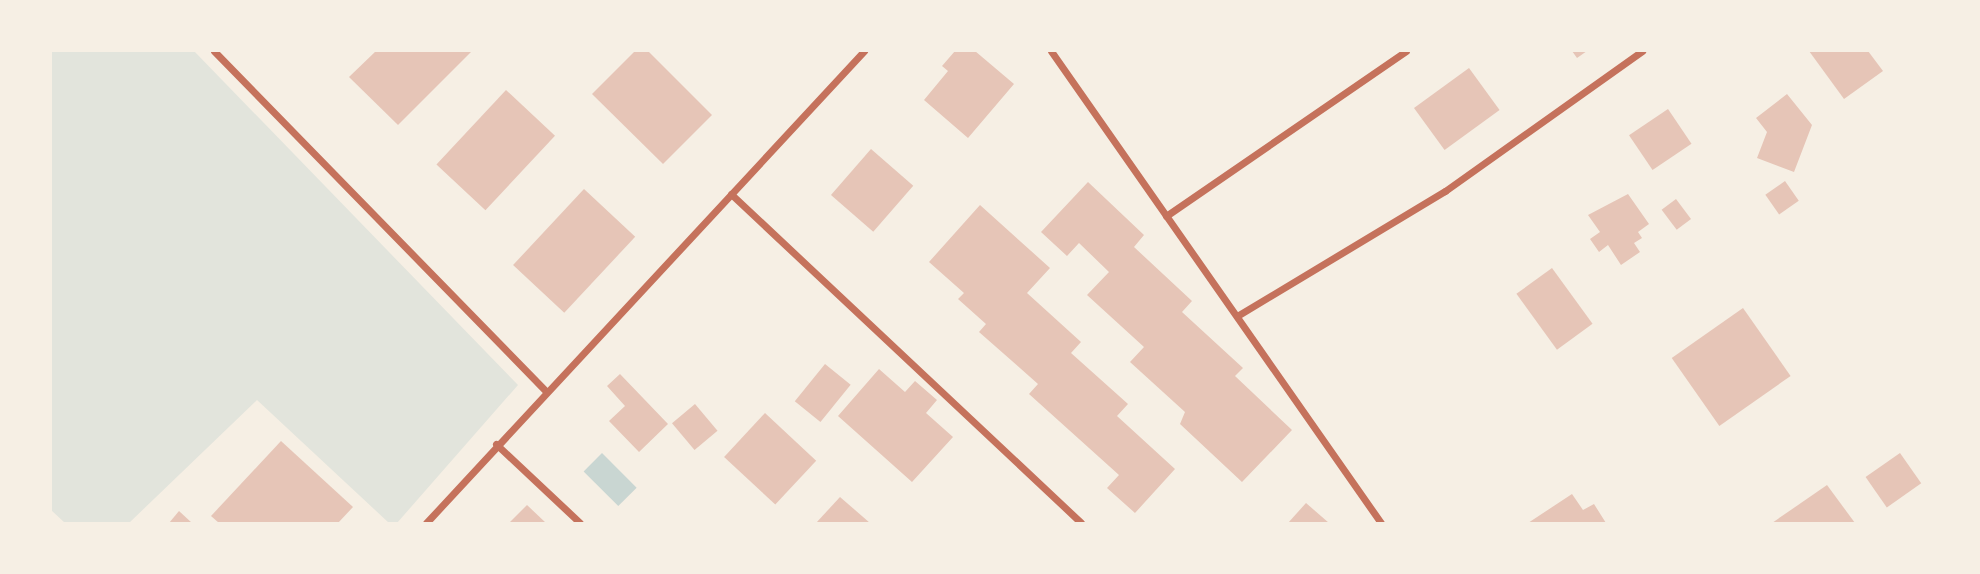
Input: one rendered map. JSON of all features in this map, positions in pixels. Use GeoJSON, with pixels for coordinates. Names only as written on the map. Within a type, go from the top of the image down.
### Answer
{"type":"FeatureCollection","features":[{"type":"Feature","properties":{"kind":"street"},"geometry":{"type":"LineString","coordinates":[[214,51],[545,391]]}},
{"type":"Feature","properties":{"kind":"street"},"geometry":{"type":"LineString","coordinates":[[426,523],[545,391],[864,51]]}},
{"type":"Feature","properties":{"kind":"street"},"geometry":{"type":"LineString","coordinates":[[1051,51],[1381,523]]}},
{"type":"Feature","properties":{"kind":"street"},"geometry":{"type":"LineString","coordinates":[[1166,216],[1406,51]]}},
{"type":"Feature","properties":{"kind":"street"},"geometry":{"type":"LineString","coordinates":[[1237,316],[1446,191],[1642,51]]}},
{"type":"Feature","properties":{"kind":"street"},"geometry":{"type":"LineString","coordinates":[[731,194],[1081,523]]}},
{"type":"Feature","properties":{"kind":"street"},"geometry":{"type":"LineString","coordinates":[[496,444],[580,523]]}},
{"type":"Feature","properties":{"kind":"shaded area"},"geometry":{"type":"Polygon","coordinates":[[[51,51],[194,51],[518,385],[397,523],[389,523],[257,400],[129,523],[65,523],[51,510],[51,51]]]}},
{"type":"Feature","properties":{"kind":"shaded area"},"geometry":{"type":"Polygon","coordinates":[[[602,453],[637,488],[618,506],[584,471],[602,453]]]}},
{"type":"Feature","properties":{"kind":"building"},"geometry":{"type":"Polygon","coordinates":[[[376,51],[472,51],[398,125],[349,77],[376,51]]]}},
{"type":"Feature","properties":{"kind":"building"},"geometry":{"type":"Polygon","coordinates":[[[635,51],[648,51],[712,115],[663,164],[592,94],[635,51]]]}},
{"type":"Feature","properties":{"kind":"building"},"geometry":{"type":"Polygon","coordinates":[[[955,51],[975,51],[1014,84],[968,138],[924,100],[948,71],[942,66],[955,51]]]}},
{"type":"Feature","properties":{"kind":"building"},"geometry":{"type":"Polygon","coordinates":[[[1572,51],[1587,51],[1577,58],[1572,51]]]}},
{"type":"Feature","properties":{"kind":"building"},"geometry":{"type":"Polygon","coordinates":[[[1809,51],[1868,51],[1883,71],[1844,99],[1809,51]]]}},
{"type":"Feature","properties":{"kind":"building"},"geometry":{"type":"Polygon","coordinates":[[[1469,68],[1500,110],[1445,150],[1414,108],[1469,68]]]}},
{"type":"Feature","properties":{"kind":"building"},"geometry":{"type":"Polygon","coordinates":[[[506,90],[555,136],[485,210],[436,165],[506,90]]]}},
{"type":"Feature","properties":{"kind":"building"},"geometry":{"type":"Polygon","coordinates":[[[1787,94],[1812,125],[1794,172],[1757,158],[1767,132],[1756,118],[1787,94]]]}},
{"type":"Feature","properties":{"kind":"building"},"geometry":{"type":"Polygon","coordinates":[[[1668,109],[1691,144],[1653,170],[1629,135],[1668,109]]]}},
{"type":"Feature","properties":{"kind":"building"},"geometry":{"type":"Polygon","coordinates":[[[871,149],[913,186],[873,232],[831,195],[871,149]]]}},
{"type":"Feature","properties":{"kind":"building"},"geometry":{"type":"Polygon","coordinates":[[[1785,181],[1799,201],[1779,214],[1765,195],[1785,181]]]}},
{"type":"Feature","properties":{"kind":"building"},"geometry":{"type":"Polygon","coordinates":[[[1088,182],[1144,235],[1134,247],[1192,301],[1182,312],[1243,368],[1235,376],[1292,430],[1242,482],[1180,424],[1185,412],[1130,362],[1144,347],[1087,295],[1109,272],[1079,243],[1067,256],[1041,232],[1088,182]]]}},
{"type":"Feature","properties":{"kind":"building"},"geometry":{"type":"Polygon","coordinates":[[[584,189],[635,237],[564,313],[513,265],[584,189]]]}},
{"type":"Feature","properties":{"kind":"building"},"geometry":{"type":"Polygon","coordinates":[[[1628,194],[1649,224],[1638,232],[1642,238],[1634,243],[1640,252],[1621,265],[1608,245],[1599,252],[1590,239],[1600,232],[1588,215],[1628,194]]]}},
{"type":"Feature","properties":{"kind":"building"},"geometry":{"type":"Polygon","coordinates":[[[1676,199],[1691,219],[1677,230],[1662,210],[1676,199]]]}},
{"type":"Feature","properties":{"kind":"building"},"geometry":{"type":"Polygon","coordinates":[[[980,205],[1050,268],[1027,293],[1081,342],[1071,353],[1128,404],[1117,416],[1175,469],[1135,513],[1107,488],[1119,475],[1029,394],[1038,384],[979,332],[986,324],[958,299],[964,293],[929,262],[980,205]]]}},
{"type":"Feature","properties":{"kind":"building"},"geometry":{"type":"Polygon","coordinates":[[[1552,268],[1593,324],[1557,350],[1516,294],[1552,268]]]}},
{"type":"Feature","properties":{"kind":"building"},"geometry":{"type":"Polygon","coordinates":[[[1743,308],[1791,376],[1719,426],[1672,358],[1743,308]]]}},
{"type":"Feature","properties":{"kind":"building"},"geometry":{"type":"Polygon","coordinates":[[[825,364],[851,385],[820,422],[795,401],[825,364]]]}},
{"type":"Feature","properties":{"kind":"building"},"geometry":{"type":"Polygon","coordinates":[[[879,369],[905,392],[915,381],[937,400],[926,413],[953,437],[912,482],[838,416],[879,369]]]}},
{"type":"Feature","properties":{"kind":"building"},"geometry":{"type":"Polygon","coordinates":[[[620,374],[668,424],[639,452],[609,421],[625,406],[607,386],[620,374]]]}},
{"type":"Feature","properties":{"kind":"building"},"geometry":{"type":"Polygon","coordinates":[[[695,404],[717,431],[695,450],[672,423],[695,404]]]}},
{"type":"Feature","properties":{"kind":"building"},"geometry":{"type":"Polygon","coordinates":[[[765,413],[816,461],[775,505],[724,457],[765,413]]]}},
{"type":"Feature","properties":{"kind":"building"},"geometry":{"type":"Polygon","coordinates":[[[281,441],[353,507],[338,523],[219,523],[211,516],[281,441]]]}},
{"type":"Feature","properties":{"kind":"building"},"geometry":{"type":"Polygon","coordinates":[[[1900,453],[1921,483],[1887,507],[1866,477],[1900,453]]]}},
{"type":"Feature","properties":{"kind":"building"},"geometry":{"type":"Polygon","coordinates":[[[1827,485],[1855,523],[1772,523],[1827,485]]]}},
{"type":"Feature","properties":{"kind":"building"},"geometry":{"type":"Polygon","coordinates":[[[1572,494],[1583,510],[1594,504],[1606,523],[1528,523],[1572,494]]]}},
{"type":"Feature","properties":{"kind":"building"},"geometry":{"type":"Polygon","coordinates":[[[840,497],[870,523],[816,523],[840,497]]]}},
{"type":"Feature","properties":{"kind":"building"},"geometry":{"type":"Polygon","coordinates":[[[1306,503],[1329,523],[1288,523],[1306,503]]]}},
{"type":"Feature","properties":{"kind":"building"},"geometry":{"type":"Polygon","coordinates":[[[527,505],[546,523],[509,523],[527,505]]]}},
{"type":"Feature","properties":{"kind":"building"},"geometry":{"type":"Polygon","coordinates":[[[179,511],[192,523],[169,523],[179,511]]]}}]}
